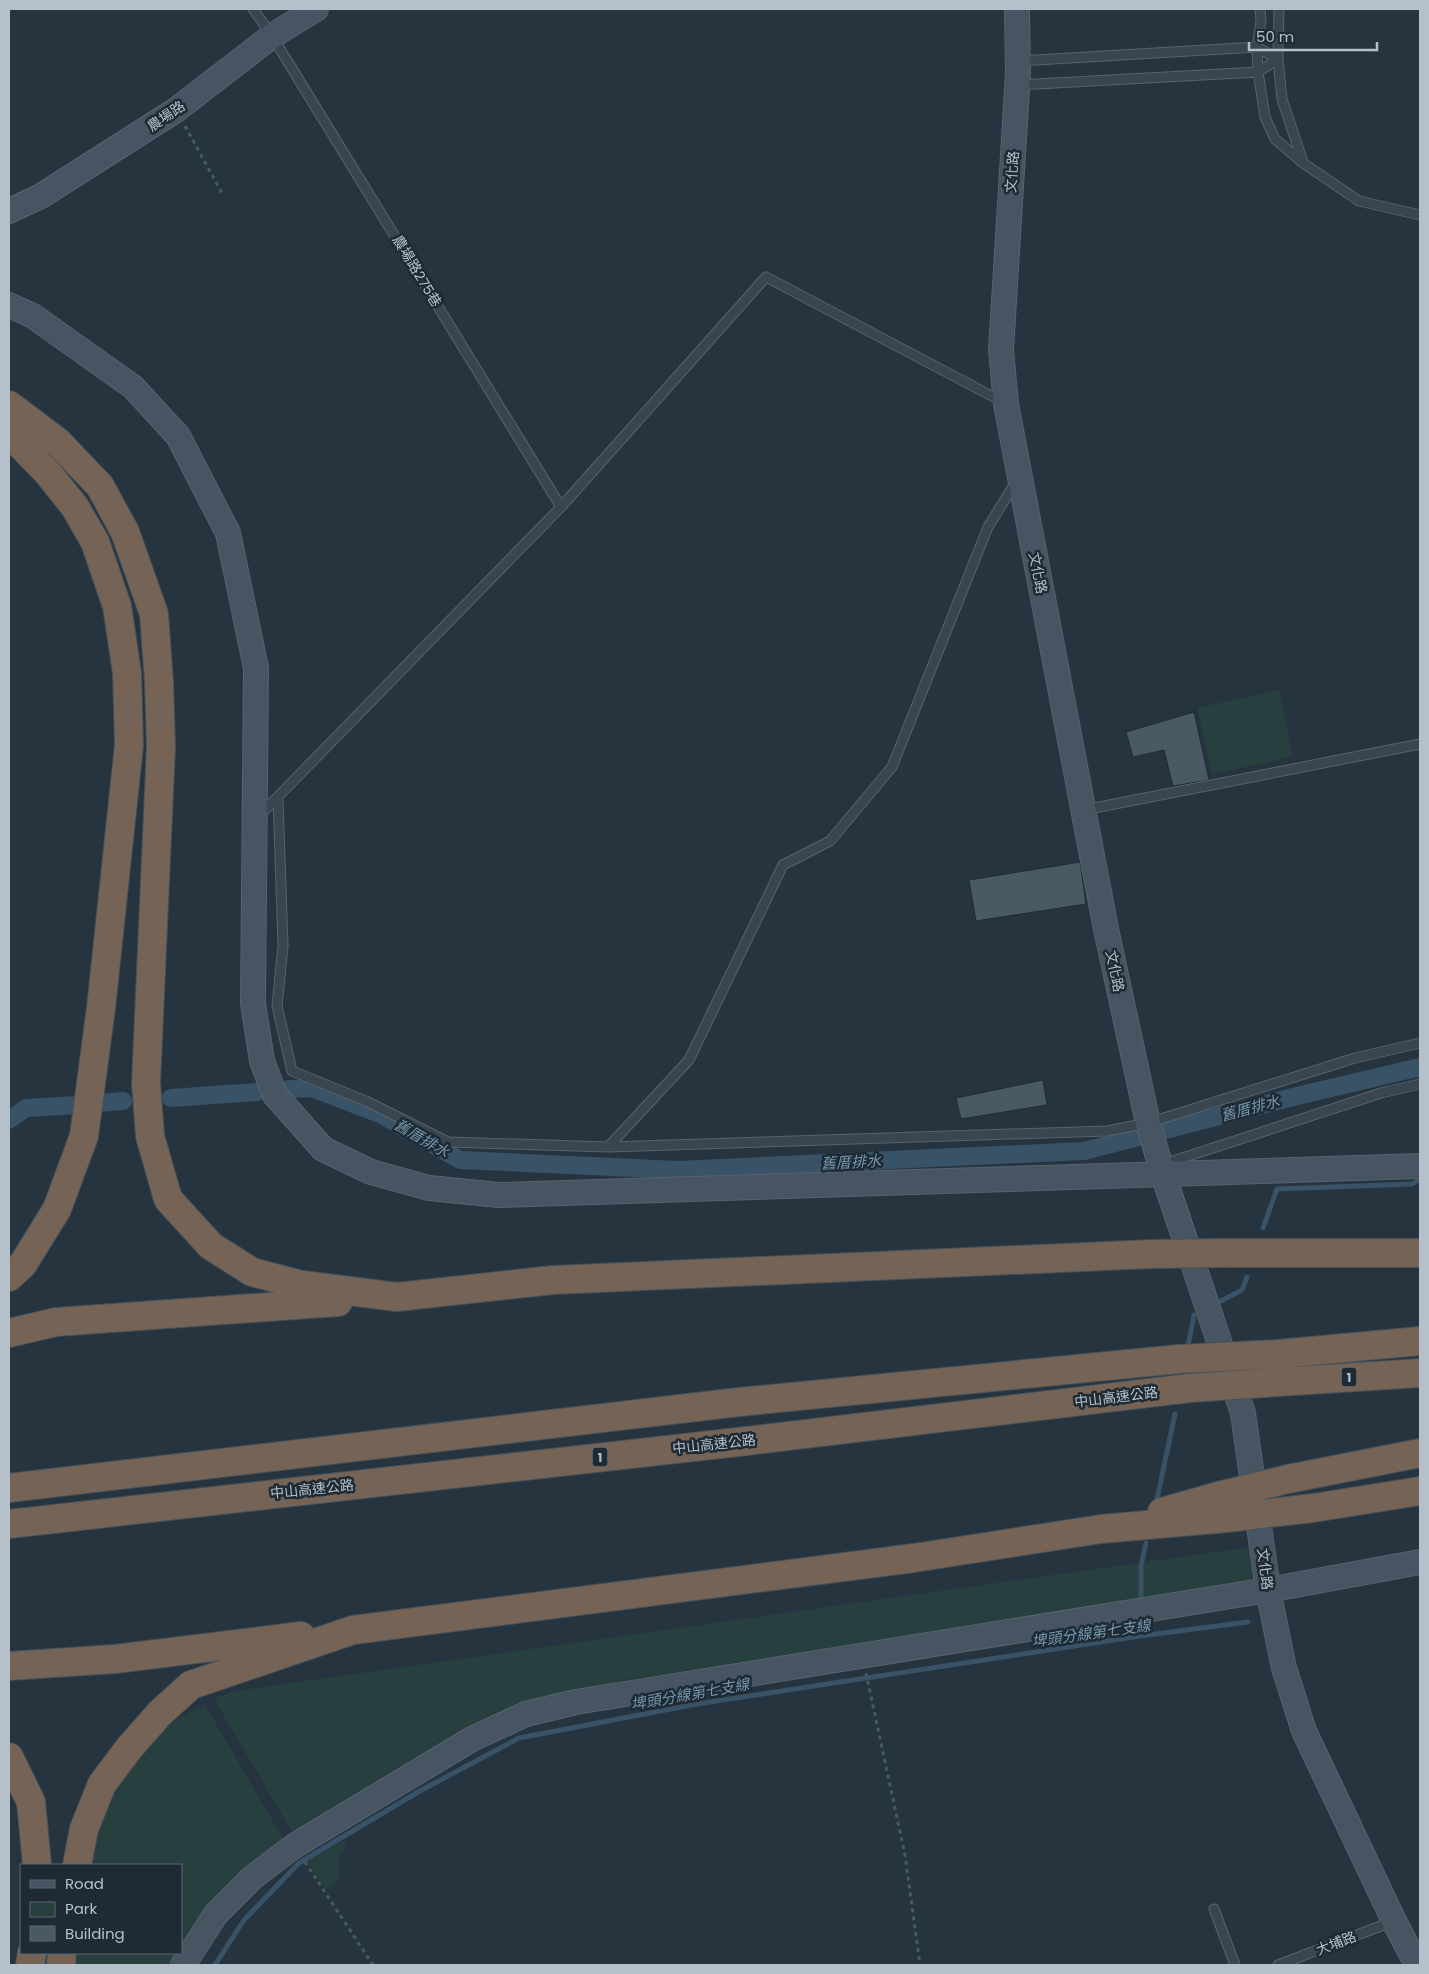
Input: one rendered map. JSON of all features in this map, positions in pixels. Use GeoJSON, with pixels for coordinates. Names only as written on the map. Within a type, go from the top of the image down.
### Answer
{"type":"FeatureCollection","features":[{"type":"Feature","properties":{"kind":"highway"},"geometry":{"type":"LineString","coordinates":[[9,405],[58,442],[100,486],[125,532],[154,614],[161,747],[146,1082],[150,1136],[168,1199],[211,1246],[252,1272],[302,1285],[397,1297]]}},
{"type":"Feature","properties":{"kind":"highway"},"geometry":{"type":"LineString","coordinates":[[9,432],[47,472],[75,507],[95,542],[117,606],[128,673],[130,745],[102,998],[84,1136],[57,1209],[23,1264],[9,1277]]}},
{"type":"Feature","properties":{"kind":"highway"},"geometry":{"type":"LineString","coordinates":[[1335,1252],[1420,1246]]}},
{"type":"Feature","properties":{"kind":"highway"},"geometry":{"type":"LineString","coordinates":[[9,1333],[56,1322],[397,1297],[554,1280],[1152,1254],[1420,1253]]}},
{"type":"Feature","properties":{"kind":"highway","name":"1"},"geometry":{"type":"LineString","coordinates":[[9,1488],[739,1402],[1179,1359],[1278,1354],[1420,1341]]}},
{"type":"Feature","properties":{"kind":"highway","name":"中山高速公路"},"geometry":{"type":"LineString","coordinates":[[9,1524],[729,1443],[1190,1388],[1420,1373]]}},
{"type":"Feature","properties":{"kind":"highway"},"geometry":{"type":"LineString","coordinates":[[1225,1507],[1288,1479],[1420,1453]]}},
{"type":"Feature","properties":{"kind":"highway"},"geometry":{"type":"LineString","coordinates":[[9,1666],[115,1659],[914,1558],[1101,1529],[1225,1507],[1313,1508],[1420,1491]]}},
{"type":"Feature","properties":{"kind":"highway"},"geometry":{"type":"LineString","coordinates":[[77,1864],[84,1828],[102,1784],[130,1747],[160,1714],[191,1685],[353,1630]]}},
{"type":"Feature","properties":{"kind":"highway"},"geometry":{"type":"LineString","coordinates":[[9,1757],[31,1802],[37,1864]]}},
{"type":"Feature","properties":{"kind":"street","name":"農場路"},"geometry":{"type":"LineString","coordinates":[[9,212],[41,196],[176,110],[272,36],[316,9]]}},
{"type":"Feature","properties":{"kind":"street","name":"文化路"},"geometry":{"type":"LineString","coordinates":[[1017,9],[1018,85],[1001,350],[1006,404],[1106,929],[1149,1126],[1160,1166],[1242,1413],[1268,1590],[1284,1668],[1304,1731],[1394,1921],[1417,1965]]}},
{"type":"Feature","properties":{"kind":"street"},"geometry":{"type":"LineString","coordinates":[[9,306],[33,316],[133,387],[178,436],[228,534],[256,668],[254,1003],[262,1061],[274,1095],[323,1149],[371,1172],[430,1188],[499,1195],[1160,1166],[1420,1166]]}},
{"type":"Feature","properties":{"kind":"street"},"geometry":{"type":"LineString","coordinates":[[183,1965],[216,1914],[252,1878],[294,1846],[472,1739],[526,1714],[576,1702],[1268,1590],[1420,1562]]}},
{"type":"Feature","properties":{"kind":"lane","name":"農場路275巷"},"geometry":{"type":"LineString","coordinates":[[253,9],[272,36],[561,507]]}},
{"type":"Feature","properties":{"kind":"lane"},"geometry":{"type":"LineString","coordinates":[[1260,9],[1261,21],[1257,47],[1258,72],[1264,117],[1275,139],[1303,164],[1359,201],[1420,215]]}},
{"type":"Feature","properties":{"kind":"lane"},"geometry":{"type":"LineString","coordinates":[[1279,9],[1278,59],[1282,99],[1303,164]]}},
{"type":"Feature","properties":{"kind":"lane"},"geometry":{"type":"LineString","coordinates":[[1018,61],[1257,47],[1278,59]]}},
{"type":"Feature","properties":{"kind":"lane"},"geometry":{"type":"LineString","coordinates":[[1018,85],[1258,72],[1278,59]]}},
{"type":"Feature","properties":{"kind":"lane"},"geometry":{"type":"LineString","coordinates":[[254,822],[561,507],[766,277],[1006,404]]}},
{"type":"Feature","properties":{"kind":"lane"},"geometry":{"type":"LineString","coordinates":[[608,1147],[689,1060],[783,865],[830,841],[892,767],[988,526],[1019,476]]}},
{"type":"Feature","properties":{"kind":"lane"},"geometry":{"type":"LineString","coordinates":[[1084,810],[1420,744]]}},
{"type":"Feature","properties":{"kind":"lane"},"geometry":{"type":"LineString","coordinates":[[278,797],[283,946],[277,1006],[292,1071],[366,1101],[448,1142],[608,1147],[1107,1131],[1149,1126],[1355,1058],[1420,1042]]}},
{"type":"Feature","properties":{"kind":"lane"},"geometry":{"type":"LineString","coordinates":[[1160,1166],[1380,1093],[1420,1084]]}},
{"type":"Feature","properties":{"kind":"lane"},"geometry":{"type":"LineString","coordinates":[[1214,1909],[1235,1965]]}},
{"type":"Feature","properties":{"kind":"lane","name":"大埔路"},"geometry":{"type":"LineString","coordinates":[[1278,1965],[1394,1921]]}},
{"type":"Feature","properties":{"kind":"path"},"geometry":{"type":"LineString","coordinates":[[176,110],[223,195]]}},
{"type":"Feature","properties":{"kind":"path"},"geometry":{"type":"LineString","coordinates":[[866,1670],[905,1855],[920,1965]]}},
{"type":"Feature","properties":{"kind":"path"},"geometry":{"type":"LineString","coordinates":[[308,1867],[373,1965]]}},
{"type":"Feature","properties":{"kind":"green space"},"geometry":{"type":"Polygon","coordinates":[[[1280,690],[1292,757],[1212,774],[1197,708],[1280,690]]]}},
{"type":"Feature","properties":{"kind":"green space"},"geometry":{"type":"Polygon","coordinates":[[[1251,1547],[1257,1582],[893,1644],[629,1679],[547,1700],[468,1730],[396,1770],[294,1835],[214,1699],[231,1692],[291,1683],[1251,1547]]]}},
{"type":"Feature","properties":{"kind":"green space"},"geometry":{"type":"Polygon","coordinates":[[[205,1705],[284,1840],[176,1965],[75,1965],[77,1954],[182,1954],[182,1864],[89,1864],[102,1815],[126,1770],[142,1750],[161,1732],[182,1717],[205,1705]]]}},
{"type":"Feature","properties":{"kind":"green space"},"geometry":{"type":"Polygon","coordinates":[[[344,1840],[347,1848],[338,1854],[338,1882],[325,1889],[307,1861],[344,1840]]]}},
{"type":"Feature","properties":{"kind":"building"},"geometry":{"type":"Polygon","coordinates":[[[1194,712],[1209,780],[1173,786],[1164,750],[1133,757],[1126,732],[1194,712]]]}},
{"type":"Feature","properties":{"kind":"building"},"geometry":{"type":"Polygon","coordinates":[[[1080,862],[1086,904],[976,921],[969,880],[1080,862]]]}},
{"type":"Feature","properties":{"kind":"building"},"geometry":{"type":"Polygon","coordinates":[[[1043,1080],[1047,1105],[961,1119],[956,1098],[1043,1080]]]}},
{"type":"Feature","properties":{"kind":"waterway","name":"舊厝排水"},"geometry":{"type":"LineString","coordinates":[[289,1089],[312,1088],[380,1114],[460,1160],[678,1170],[1084,1151],[1293,1097],[1420,1067]]}},
{"type":"Feature","properties":{"kind":"waterway","name":"舊厝排水"},"geometry":{"type":"LineString","coordinates":[[171,1098],[257,1092]]}},
{"type":"Feature","properties":{"kind":"waterway","name":"舊厝排水"},"geometry":{"type":"LineString","coordinates":[[100,1103],[123,1101]]}},
{"type":"Feature","properties":{"kind":"waterway","name":"舊厝排水"},"geometry":{"type":"LineString","coordinates":[[9,1120],[26,1108],[77,1105]]}},
{"type":"Feature","properties":{"kind":"waterway"},"geometry":{"type":"LineString","coordinates":[[1263,1228],[1277,1189],[1412,1184],[1420,1179]]}},
{"type":"Feature","properties":{"kind":"waterway"},"geometry":{"type":"LineString","coordinates":[[1221,1301],[1242,1290],[1247,1277]]}},
{"type":"Feature","properties":{"kind":"waterway"},"geometry":{"type":"LineString","coordinates":[[1187,1351],[1194,1315]]}},
{"type":"Feature","properties":{"kind":"waterway"},"geometry":{"type":"LineString","coordinates":[[1156,1504],[1175,1414]]}},
{"type":"Feature","properties":{"kind":"waterway"},"geometry":{"type":"LineString","coordinates":[[1141,1595],[1141,1566],[1146,1543]]}},
{"type":"Feature","properties":{"kind":"waterway","name":"埤頭分線第七支線"},"geometry":{"type":"LineString","coordinates":[[215,1965],[244,1920],[299,1863],[418,1792],[519,1738],[697,1704],[1140,1636],[1248,1622]]}},
{"type":"Feature","properties":{"kind":"waterway"},"geometry":{"type":"LineString","coordinates":[[1140,1626],[1140,1636]]}}]}
